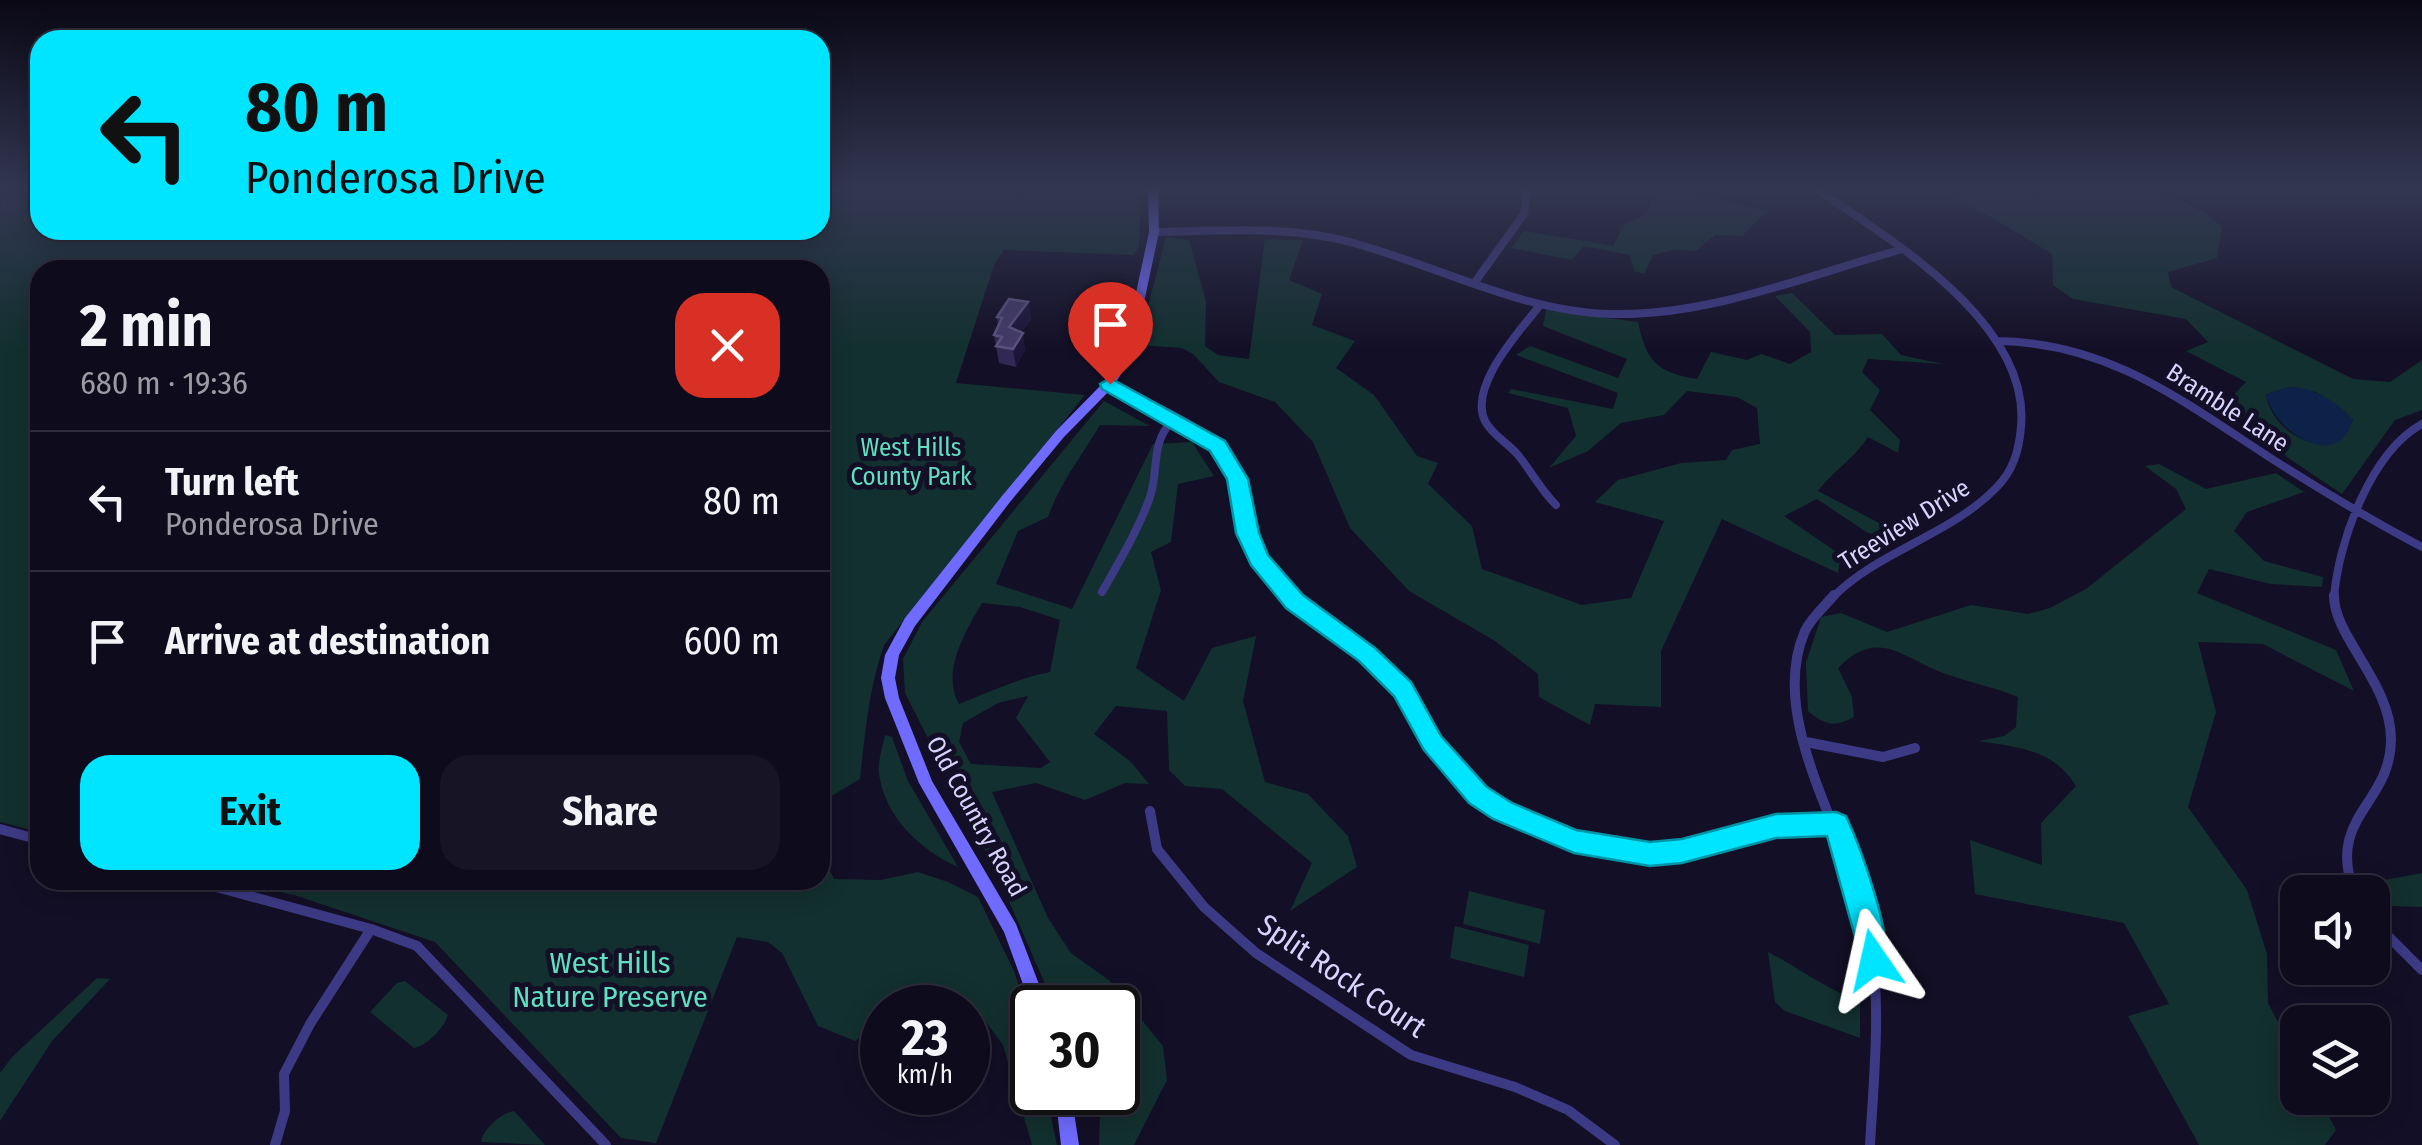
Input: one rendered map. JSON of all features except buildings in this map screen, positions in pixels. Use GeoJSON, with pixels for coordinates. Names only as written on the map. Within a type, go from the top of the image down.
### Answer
{"type":"FeatureCollection","features":[{"type":"Feature","properties":{"kind":"main road","name":"Old Country Road"},"geometry":{"type":"LineString","coordinates":[[1032,985],[1011,928],[926,783],[892,698],[888,678],[892,654],[910,622],[1050,447],[1110,384],[1132,334],[1152,243]]}},
{"type":"Feature","properties":{"kind":"main road"},"geometry":{"type":"LineString","coordinates":[[1066,1115],[1070,1145]]}},
{"type":"Feature","properties":{"kind":"street"},"geometry":{"type":"LineString","coordinates":[[1351,243],[1540,305],[1614,314],[1688,308],[1899,250]]}},
{"type":"Feature","properties":{"kind":"street"},"geometry":{"type":"LineString","coordinates":[[1475,282],[1503,243]]}},
{"type":"Feature","properties":{"kind":"street","name":"Treeview Drive"},"geometry":{"type":"LineString","coordinates":[[1870,1145],[1876,1013],[1874,960],[1863,906],[1794,704],[1797,646],[1824,601],[1870,566],[1978,503],[2004,476],[2021,447],[2025,424],[2021,398],[1998,341],[1962,298],[1890,243]]}},
{"type":"Feature","properties":{"kind":"street"},"geometry":{"type":"LineString","coordinates":[[1540,305],[1484,385],[1481,404],[1486,422],[1519,456],[1532,480],[1556,504]]}},
{"type":"Feature","properties":{"kind":"street","name":"Bramble Lane"},"geometry":{"type":"LineString","coordinates":[[1998,341],[2053,344],[2114,362],[2360,514],[2422,547]]}},
{"type":"Feature","properties":{"kind":"street"},"geometry":{"type":"LineString","coordinates":[[1110,384],[1218,446],[1232,466],[1248,533],[1259,559],[1294,602],[1367,655],[1403,689],[1432,743],[1452,770],[1502,811],[1574,841],[1650,854],[1682,851],[1776,826],[1836,824]]}},
{"type":"Feature","properties":{"kind":"street"},"geometry":{"type":"LineString","coordinates":[[1102,592],[1152,495],[1154,447],[1160,430],[1173,420]]}},
{"type":"Feature","properties":{"kind":"street"},"geometry":{"type":"LineString","coordinates":[[2349,875],[2344,861],[2348,834],[2382,785],[2391,738],[2386,708],[2374,679],[2334,604],[2341,562],[2382,458],[2398,439],[2422,424]]}},
{"type":"Feature","properties":{"kind":"street"},"geometry":{"type":"LineString","coordinates":[[1806,742],[1883,757],[1915,748]]}},
{"type":"Feature","properties":{"kind":"street","name":"Split Rock Court"},"geometry":{"type":"LineString","coordinates":[[1150,811],[1156,849],[1204,907],[1256,954],[1412,1055],[1515,1087],[1568,1110],[1615,1145]]}},
{"type":"Feature","properties":{"kind":"street"},"geometry":{"type":"LineString","coordinates":[[0,829],[30,837]]}},
{"type":"Feature","properties":{"kind":"street"},"geometry":{"type":"LineString","coordinates":[[228,890],[371,929],[417,946],[606,1145]]}},
{"type":"Feature","properties":{"kind":"street"},"geometry":{"type":"LineString","coordinates":[[275,1145],[285,1111],[284,1074],[310,1024],[371,929]]}},
{"type":"Feature","properties":{"kind":"street"},"geometry":{"type":"LineString","coordinates":[[2390,938],[2422,970]]}},
{"type":"Feature","properties":{"kind":"green space","name":"West Hills County Park"},"geometry":{"type":"Polygon","coordinates":[[[0,243],[1139,243],[1133,255],[1004,250],[994,265],[956,383],[1085,395],[884,645],[871,694],[860,779],[830,797],[830,260],[30,260],[30,830],[0,822],[0,243]]]}},
{"type":"Feature","properties":{"kind":"green space"},"geometry":{"type":"Polygon","coordinates":[[[1164,243],[1190,243],[1206,301],[1205,346],[1218,355],[1249,359],[1264,243],[1302,243],[1289,280],[1322,294],[1312,325],[1355,341],[1336,368],[1374,395],[1417,456],[1438,463],[1428,484],[1472,526],[1482,569],[1582,605],[1631,598],[1664,521],[1595,502],[1618,480],[1681,463],[1726,460],[1732,450],[1760,444],[1757,408],[1737,397],[1687,391],[1664,415],[1621,423],[1588,451],[1549,468],[1576,436],[1568,408],[1508,393],[1511,389],[1613,409],[1618,393],[1516,355],[1530,346],[1618,378],[1627,359],[1543,326],[1546,310],[1638,322],[1645,347],[1655,363],[1672,373],[1697,379],[1711,352],[1747,360],[1761,354],[1790,364],[1811,352],[1810,332],[1775,296],[1792,293],[1835,335],[1882,334],[1901,355],[1943,364],[1868,359],[1862,372],[1880,390],[1870,410],[1900,440],[1898,453],[1868,437],[1818,491],[1881,524],[1885,536],[1868,533],[1817,499],[1784,516],[1841,555],[1838,573],[1722,519],[1661,651],[1661,707],[1595,704],[1590,725],[1539,697],[1538,674],[1495,641],[1409,591],[1350,528],[1313,442],[1275,402],[1219,382],[1193,354],[1182,348],[1138,345],[1164,243]]]}},
{"type":"Feature","properties":{"kind":"green space"},"geometry":{"type":"Polygon","coordinates":[[[1514,243],[1705,243],[1696,251],[1674,250],[1653,255],[1644,274],[1634,271],[1630,255],[1584,246],[1572,260],[1511,248],[1514,243]]]}},
{"type":"Feature","properties":{"kind":"green space"},"geometry":{"type":"Polygon","coordinates":[[[2035,243],[2219,243],[2217,258],[2168,272],[2171,287],[2353,379],[2390,382],[2422,360],[2422,410],[2395,420],[2342,494],[2218,411],[2246,382],[2186,351],[2208,342],[2186,319],[2073,299],[2053,285],[2052,254],[2035,243]],[[2291,387],[2266,394],[2278,421],[2302,439],[2330,441],[2343,434],[2353,420],[2316,392],[2291,387]]]}},
{"type":"Feature","properties":{"kind":"green space"},"geometry":{"type":"Polygon","coordinates":[[[1104,401],[1150,426],[1100,425],[1048,517],[1018,531],[996,584],[1072,609],[1153,444],[1192,442],[1214,476],[1178,484],[1171,542],[1151,552],[1161,590],[1136,668],[1184,701],[1212,648],[1256,636],[1243,701],[1265,782],[1308,794],[1348,836],[1357,867],[1290,911],[1312,863],[1222,789],[1185,786],[1169,770],[1167,711],[1116,706],[1094,734],[1130,761],[1149,784],[1125,783],[1085,800],[1036,783],[992,792],[1048,918],[1071,953],[1113,985],[1045,985],[998,876],[905,693],[903,659],[922,622],[1104,401]],[[982,603],[957,652],[953,679],[959,704],[1050,672],[1060,620],[1020,607],[982,603]],[[1028,696],[998,703],[963,723],[959,742],[971,764],[1041,768],[1050,762],[1016,718],[1028,696]]]}},
{"type":"Feature","properties":{"kind":"green space"},"geometry":{"type":"Polygon","coordinates":[[[2159,464],[2206,489],[2276,473],[2304,492],[2247,512],[2234,531],[2264,561],[2323,577],[2322,587],[2271,584],[2209,569],[2197,593],[2336,650],[2354,691],[2263,644],[2198,642],[2216,712],[2188,807],[2247,890],[2267,954],[2268,1003],[2280,1026],[2280,1115],[2328,1115],[2336,1130],[2325,1145],[2199,1145],[2128,1016],[2169,1004],[2124,923],[1975,894],[1970,840],[2042,865],[2041,823],[2076,786],[2046,757],[1979,741],[2004,736],[2016,727],[2018,697],[1878,648],[1866,649],[1838,668],[1852,697],[1854,717],[1830,723],[1808,711],[1806,663],[1821,617],[1841,613],[1887,632],[1971,605],[2028,614],[2050,608],[2086,589],[2186,509],[2176,489],[2145,466],[2159,464]]]}},
{"type":"Feature","properties":{"kind":"green space"},"geometry":{"type":"Polygon","coordinates":[[[885,735],[892,737],[908,781],[958,867],[918,841],[889,804],[879,769],[885,735]]]}},
{"type":"Feature","properties":{"kind":"green space","name":"West Hills Nature Preserve"},"geometry":{"type":"Polygon","coordinates":[[[830,871],[834,879],[881,880],[918,872],[978,897],[1014,971],[1019,985],[1010,985],[1010,1069],[1003,1045],[990,1027],[990,985],[860,985],[860,1038],[855,1041],[818,1026],[782,953],[768,942],[737,937],[656,1143],[621,1138],[435,942],[273,890],[830,890],[830,871]]]}},
{"type":"Feature","properties":{"kind":"green space"},"geometry":{"type":"Polygon","coordinates":[[[2422,873],[2422,907],[2390,906],[2390,879],[2422,873]]]}},
{"type":"Feature","properties":{"kind":"green space"},"geometry":{"type":"Polygon","coordinates":[[[1469,891],[1545,910],[1540,944],[1463,924],[1469,891]]]}},
{"type":"Feature","properties":{"kind":"green space"},"geometry":{"type":"Polygon","coordinates":[[[1455,926],[1529,945],[1524,977],[1450,958],[1455,926]]]}},
{"type":"Feature","properties":{"kind":"green space"},"geometry":{"type":"Polygon","coordinates":[[[1768,952],[1860,1001],[1860,1038],[1785,1011],[1775,1002],[1768,952]]]}},
{"type":"Feature","properties":{"kind":"green space"},"geometry":{"type":"Polygon","coordinates":[[[97,978],[110,979],[52,1041],[0,1121],[0,1073],[12,1057],[97,978]]]}},
{"type":"Feature","properties":{"kind":"green space"},"geometry":{"type":"Polygon","coordinates":[[[405,981],[448,1015],[435,1035],[414,1048],[370,1012],[397,983],[405,981]]]}},
{"type":"Feature","properties":{"kind":"green space"},"geometry":{"type":"Polygon","coordinates":[[[1140,1018],[1163,1046],[1167,1080],[1134,1145],[1099,1145],[1100,1115],[1140,1115],[1140,1018]]]}},
{"type":"Feature","properties":{"kind":"green space"},"geometry":{"type":"Polygon","coordinates":[[[514,1111],[545,1145],[481,1142],[493,1122],[514,1111]]]}},
{"type":"Feature","properties":{"kind":"green space","name":"West Hills Nature Preserve"},"geometry":{"type":"Polygon","coordinates":[[[1023,1115],[1051,1115],[1057,1145],[1032,1145],[1023,1115]]]}},
{"type":"Feature","properties":{"kind":"water"},"geometry":{"type":"Polygon","coordinates":[[[2291,387],[2317,393],[2347,413],[2353,420],[2340,441],[2317,445],[2284,425],[2266,394],[2291,387]]]}},
{"type":"Feature","properties":{"kind":"route"},"geometry":{"type":"LineString","coordinates":[[1110,384],[1218,446],[1237,479],[1248,533],[1259,559],[1294,602],[1367,655],[1403,689],[1432,743],[1478,795],[1502,811],[1574,841],[1650,854],[1682,851],[1776,826],[1836,824],[1863,906],[1874,960]]}}]}
